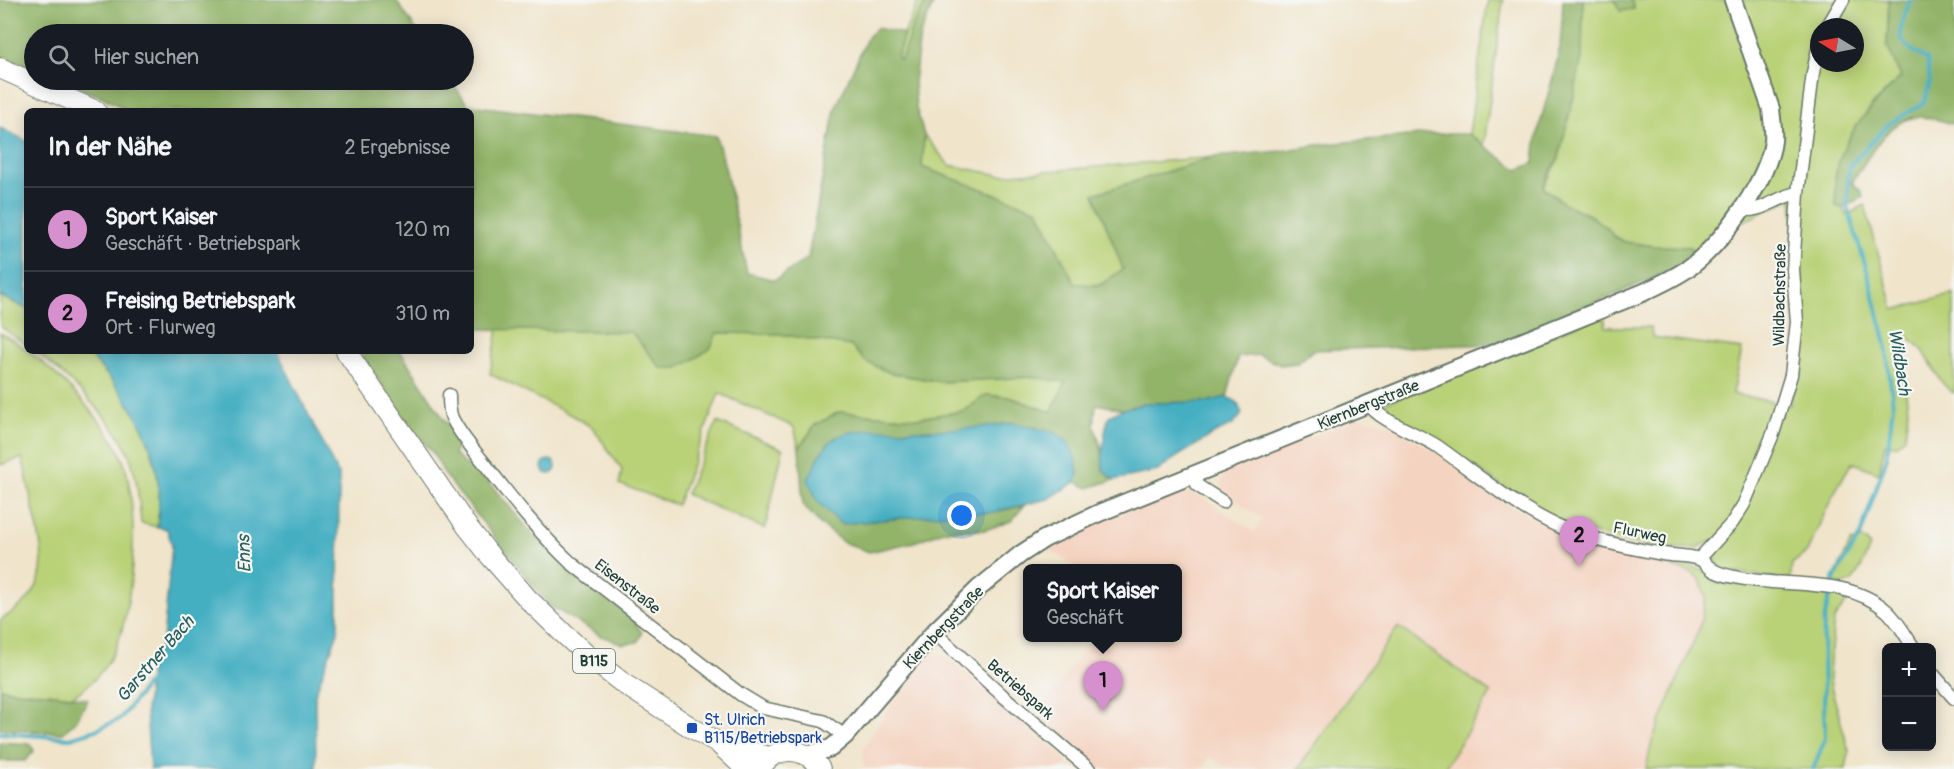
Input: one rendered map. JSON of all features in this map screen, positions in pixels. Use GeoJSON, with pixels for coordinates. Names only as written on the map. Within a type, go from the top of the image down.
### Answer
{"type":"FeatureCollection","features":[{"type":"Feature","properties":{"kind":"main road"},"geometry":{"type":"LineString","coordinates":[[0,68],[24,79]]}},
{"type":"Feature","properties":{"kind":"main road"},"geometry":{"type":"LineString","coordinates":[[49,90],[89,108]]}},
{"type":"Feature","properties":{"kind":"main road","name":"B115"},"geometry":{"type":"LineString","coordinates":[[348,354],[466,525],[491,557],[528,599],[589,657],[662,710],[715,741],[765,763],[784,751],[792,750],[817,764]]}},
{"type":"Feature","properties":{"kind":"main road","name":"B115"},"geometry":{"type":"LineString","coordinates":[[715,741],[746,769]]}},
{"type":"Feature","properties":{"kind":"street","name":"Kiernbergstraße"},"geometry":{"type":"LineString","coordinates":[[817,764],[845,736],[934,632],[1001,569],[1044,539],[1099,513],[1592,314],[1673,278],[1710,251],[1741,210],[1761,178],[1773,142],[1771,109],[1733,0]]}},
{"type":"Feature","properties":{"kind":"street"},"geometry":{"type":"LineString","coordinates":[[1832,18],[1842,0]]}},
{"type":"Feature","properties":{"kind":"street","name":"Wildbachstraße"},"geometry":{"type":"LineString","coordinates":[[1699,560],[1732,523],[1744,504],[1773,434],[1791,375],[1797,322],[1793,270],[1798,192],[1813,72]]}},
{"type":"Feature","properties":{"kind":"street"},"geometry":{"type":"LineString","coordinates":[[1741,210],[1754,210],[1798,192]]}},
{"type":"Feature","properties":{"kind":"street","name":"Eisenstraße"},"geometry":{"type":"LineString","coordinates":[[449,396],[452,418],[466,439],[547,541],[572,563],[740,694],[763,708],[823,721],[845,736]]}},
{"type":"Feature","properties":{"kind":"street","name":"Flurweg"},"geometry":{"type":"LineString","coordinates":[[1369,404],[1376,413],[1434,444],[1522,507],[1562,528],[1636,549],[1699,560],[1719,574],[1728,576],[1844,590],[1877,603],[1889,613],[1910,643]]}},
{"type":"Feature","properties":{"kind":"street"},"geometry":{"type":"LineString","coordinates":[[1192,476],[1198,486],[1223,502]]}},
{"type":"Feature","properties":{"kind":"street","name":"Betriebspark"},"geometry":{"type":"LineString","coordinates":[[934,632],[1089,769]]}},
{"type":"Feature","properties":{"kind":"street"},"geometry":{"type":"LineString","coordinates":[[1936,678],[1954,698]]}},
{"type":"Feature","properties":{"kind":"shaded area"},"geometry":{"type":"Polygon","coordinates":[[[1358,418],[1375,420],[1395,428],[1437,453],[1502,501],[1539,522],[1625,554],[1691,572],[1700,580],[1706,598],[1699,629],[1652,741],[1646,769],[1444,769],[1491,693],[1398,627],[1298,769],[1228,769],[1210,757],[1202,769],[1100,769],[1037,716],[1089,642],[1182,642],[1182,564],[1072,564],[1048,548],[1092,525],[1171,491],[1182,490],[1203,498],[1254,532],[1263,519],[1229,496],[1222,488],[1223,474],[1232,468],[1358,418]]]}},
{"type":"Feature","properties":{"kind":"shaded area"},"geometry":{"type":"Polygon","coordinates":[[[935,655],[942,655],[950,659],[1068,761],[1062,769],[865,769],[864,747],[916,666],[935,655]]]}},
{"type":"Feature","properties":{"kind":"green space"},"geometry":{"type":"Polygon","coordinates":[[[0,0],[396,0],[412,24],[24,24],[24,66],[0,56],[0,0]]]}},
{"type":"Feature","properties":{"kind":"green space"},"geometry":{"type":"Polygon","coordinates":[[[919,0],[927,0],[912,27],[901,60],[897,59],[904,34],[919,0]]]}},
{"type":"Feature","properties":{"kind":"green space"},"geometry":{"type":"Polygon","coordinates":[[[927,0],[935,0],[920,35],[914,82],[916,108],[924,135],[922,167],[1038,210],[1075,284],[1100,285],[1123,269],[1094,194],[1214,157],[1430,134],[1469,134],[1518,170],[1534,163],[1541,120],[1559,51],[1563,0],[1583,0],[1582,57],[1574,95],[1558,160],[1543,187],[1565,204],[1591,216],[1608,229],[1614,237],[1625,242],[1654,246],[1691,247],[1691,256],[1654,278],[1498,344],[1313,350],[1298,363],[1280,365],[1259,355],[1238,357],[1227,397],[1207,402],[1146,403],[1123,409],[1096,404],[1094,425],[1102,450],[1103,470],[1114,480],[1088,488],[1076,482],[1078,473],[1054,432],[1013,423],[969,429],[853,432],[835,438],[821,453],[841,524],[953,513],[989,513],[1024,506],[1011,521],[985,530],[946,530],[914,542],[869,552],[843,542],[821,525],[803,505],[799,448],[815,425],[839,412],[918,418],[964,411],[986,395],[1009,397],[1051,412],[1066,382],[1033,377],[941,382],[890,373],[865,361],[851,346],[780,334],[717,333],[710,349],[677,368],[661,368],[631,332],[474,329],[474,108],[123,108],[85,90],[457,90],[468,105],[716,136],[725,167],[747,273],[775,280],[808,258],[835,109],[868,36],[877,28],[904,34],[897,58],[901,60],[912,27],[927,0]]]}},
{"type":"Feature","properties":{"kind":"green space"},"geometry":{"type":"Polygon","coordinates":[[[1488,0],[1503,0],[1484,145],[1469,134],[1488,0]]]}},
{"type":"Feature","properties":{"kind":"green space"},"geometry":{"type":"Polygon","coordinates":[[[1583,0],[1614,0],[1621,11],[1634,9],[1631,0],[1728,0],[1766,110],[1768,136],[1764,155],[1744,194],[1718,229],[1691,256],[1691,247],[1654,246],[1625,242],[1614,237],[1608,229],[1591,216],[1565,204],[1543,187],[1558,160],[1574,95],[1582,57],[1583,0]]]}},
{"type":"Feature","properties":{"kind":"green space"},"geometry":{"type":"Polygon","coordinates":[[[1614,0],[1631,0],[1634,9],[1620,11],[1614,0]]]}},
{"type":"Feature","properties":{"kind":"green space"},"geometry":{"type":"Polygon","coordinates":[[[1739,0],[1889,0],[1887,45],[1901,77],[1872,105],[1836,206],[1843,208],[1847,215],[1865,205],[1894,310],[1954,294],[1954,393],[1940,379],[1918,345],[1899,335],[1908,410],[1905,437],[1896,445],[1885,444],[1879,473],[1852,462],[1834,493],[1807,552],[1792,564],[1790,580],[1729,572],[1719,567],[1715,558],[1718,547],[1708,542],[1697,548],[1661,549],[1598,535],[1553,518],[1530,506],[1442,444],[1387,414],[1383,409],[1385,403],[1604,314],[1606,327],[1651,327],[1652,337],[1742,349],[1733,394],[1790,405],[1799,360],[1801,306],[1792,198],[1738,224],[1776,138],[1739,0]]]}},
{"type":"Feature","properties":{"kind":"green space"},"geometry":{"type":"Polygon","coordinates":[[[1889,0],[1954,0],[1954,124],[1917,117],[1896,126],[1878,142],[1852,183],[1861,191],[1863,197],[1843,208],[1836,206],[1835,181],[1845,145],[1870,109],[1901,77],[1887,45],[1889,0]]]}},
{"type":"Feature","properties":{"kind":"green space"},"geometry":{"type":"Polygon","coordinates":[[[924,135],[949,165],[1000,175],[1214,157],[1094,194],[1124,269],[1100,285],[1075,285],[1038,210],[922,167],[924,135]]]}},
{"type":"Feature","properties":{"kind":"green space"},"geometry":{"type":"Polygon","coordinates":[[[0,296],[24,308],[24,343],[0,326],[0,296]]]}},
{"type":"Feature","properties":{"kind":"green space"},"geometry":{"type":"Polygon","coordinates":[[[498,329],[780,334],[851,346],[865,361],[890,373],[941,382],[1033,377],[1067,382],[1052,412],[1009,397],[986,395],[964,411],[918,418],[839,412],[815,425],[799,448],[794,427],[719,393],[677,505],[619,484],[622,470],[593,428],[490,374],[498,329]]]}},
{"type":"Feature","properties":{"kind":"green space"},"geometry":{"type":"Polygon","coordinates":[[[0,333],[24,348],[24,354],[32,354],[50,369],[83,402],[109,435],[119,451],[126,470],[133,521],[133,550],[131,579],[122,630],[115,649],[103,670],[92,682],[73,696],[0,688],[0,621],[32,594],[41,574],[42,552],[22,458],[0,465],[0,333]]]}},
{"type":"Feature","properties":{"kind":"green space"},"geometry":{"type":"Polygon","coordinates":[[[39,354],[88,354],[103,370],[132,409],[144,430],[157,476],[159,501],[157,527],[141,523],[132,462],[122,441],[101,413],[39,354]]]}},
{"type":"Feature","properties":{"kind":"green space"},"geometry":{"type":"Polygon","coordinates":[[[361,354],[402,354],[450,427],[457,444],[454,454],[463,463],[480,472],[536,538],[634,620],[642,633],[638,642],[623,644],[601,636],[550,606],[447,478],[432,452],[404,418],[361,354]]]}},
{"type":"Feature","properties":{"kind":"green space"},"geometry":{"type":"Polygon","coordinates":[[[717,422],[783,449],[765,529],[686,494],[717,422]]]}},
{"type":"Feature","properties":{"kind":"green space"},"geometry":{"type":"Polygon","coordinates":[[[1577,536],[1678,561],[1708,573],[1716,583],[1725,580],[1847,593],[1850,598],[1834,619],[1829,671],[1831,687],[1849,751],[1846,769],[1646,769],[1652,741],[1699,629],[1706,598],[1700,580],[1691,572],[1577,536]]]}},
{"type":"Feature","properties":{"kind":"green space"},"geometry":{"type":"Polygon","coordinates":[[[1862,540],[1870,546],[1854,579],[1846,584],[1831,584],[1851,542],[1862,540]]]}},
{"type":"Feature","properties":{"kind":"green space"},"geometry":{"type":"Polygon","coordinates":[[[1398,627],[1491,693],[1444,769],[1298,769],[1398,627]]]}},
{"type":"Feature","properties":{"kind":"green space"},"geometry":{"type":"Polygon","coordinates":[[[0,688],[88,699],[76,721],[63,733],[0,729],[0,688]]]}},
{"type":"Feature","properties":{"kind":"green space"},"geometry":{"type":"Polygon","coordinates":[[[0,742],[31,744],[34,751],[25,761],[0,761],[0,742]]]}},
{"type":"Feature","properties":{"kind":"water"},"geometry":{"type":"Polygon","coordinates":[[[0,128],[24,140],[24,308],[0,296],[0,128]]]}},
{"type":"Feature","properties":{"kind":"water","name":"Enns"},"geometry":{"type":"Polygon","coordinates":[[[88,354],[278,354],[339,476],[338,632],[315,694],[316,769],[150,769],[146,710],[150,666],[163,640],[172,545],[167,529],[157,527],[159,501],[157,476],[144,430],[132,409],[103,370],[88,354]]]}},
{"type":"Feature","properties":{"kind":"water"},"geometry":{"type":"Polygon","coordinates":[[[1227,397],[1237,402],[1242,414],[1233,425],[1215,433],[1158,471],[1114,480],[1103,470],[1103,443],[1109,416],[1123,409],[1146,403],[1207,402],[1227,397]]]}},
{"type":"Feature","properties":{"kind":"water"},"geometry":{"type":"Polygon","coordinates":[[[1013,423],[1054,432],[1068,442],[1076,459],[1078,473],[1076,482],[1048,499],[989,513],[953,513],[841,524],[818,502],[808,480],[826,446],[835,438],[845,434],[869,430],[945,430],[1013,423]]]}},
{"type":"Feature","properties":{"kind":"water"},"geometry":{"type":"Polygon","coordinates":[[[546,460],[552,460],[556,467],[552,474],[546,474],[542,470],[542,464],[546,460]]]}},
{"type":"Feature","properties":{"kind":"waterway","name":"Wildbach"},"geometry":{"type":"LineString","coordinates":[[1813,769],[1825,739],[1823,653],[1824,622],[1828,602],[1835,577],[1860,536],[1887,457],[1893,405],[1886,344],[1869,277],[1847,206],[1849,166],[1890,123],[1924,103],[1930,82],[1927,59],[1908,47],[1901,35],[1910,0]]}},
{"type":"Feature","properties":{"kind":"waterway","name":"Garstner Bach"},"geometry":{"type":"LineString","coordinates":[[0,733],[70,738],[93,731],[120,719],[152,678]]}},
{"type":"Feature","properties":{"kind":"place","name":"Freising Betriebspark"},"geometry":{"type":"Point","coordinates":[1579,566]}},
{"type":"Feature","properties":{"kind":"place","name":"Sport Kaiser"},"geometry":{"type":"Point","coordinates":[1103,711]}},
{"type":"Feature","properties":{"kind":"place","name":"St. Ulrich B115/Betriebspark"},"geometry":{"type":"Point","coordinates":[692,728]}}]}
